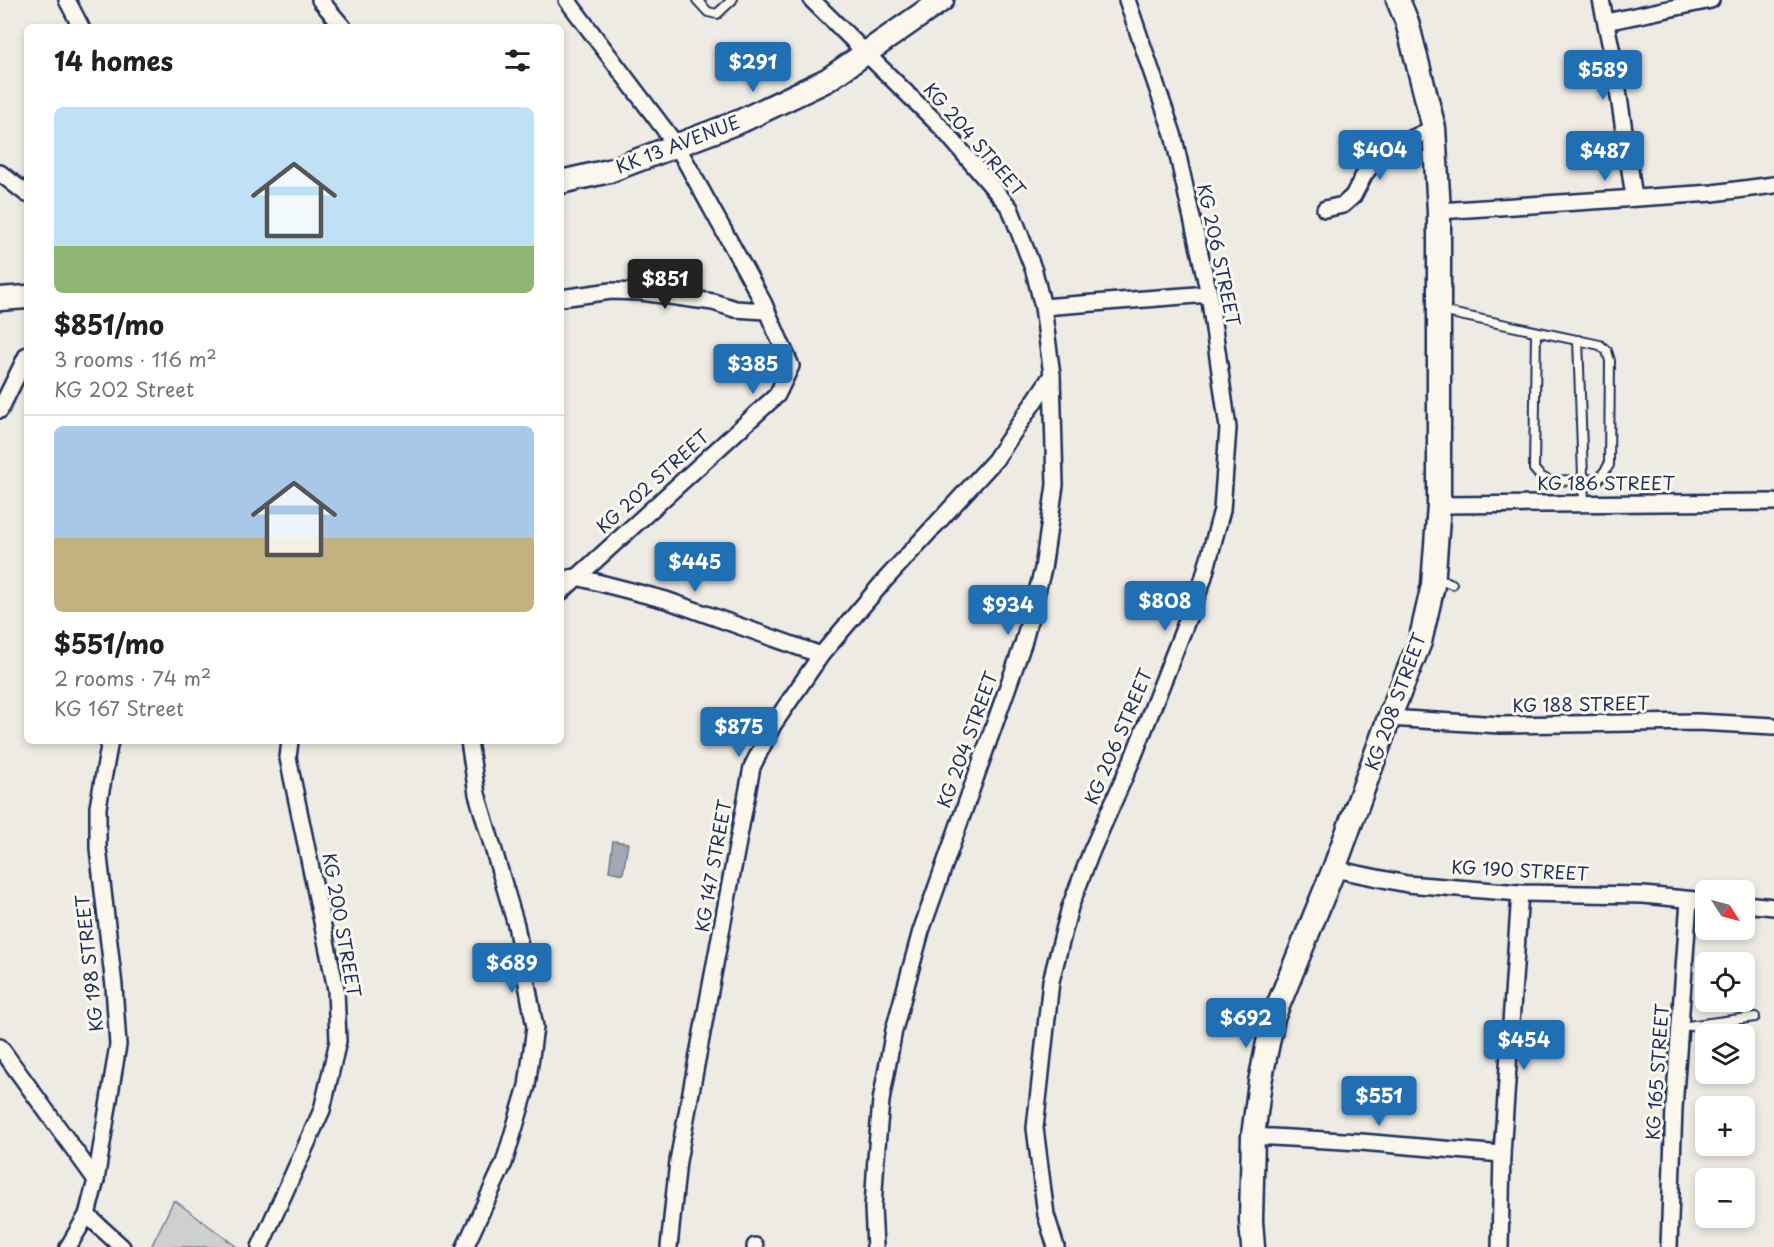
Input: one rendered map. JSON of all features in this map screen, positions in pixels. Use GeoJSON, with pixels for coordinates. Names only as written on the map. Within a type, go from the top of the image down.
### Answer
{"type":"FeatureCollection","features":[{"type":"Feature","properties":{"kind":"street"},"geometry":{"type":"LineString","coordinates":[[67,0],[79,24]]}},
{"type":"Feature","properties":{"kind":"street"},"geometry":{"type":"LineString","coordinates":[[320,0],[340,24]]}},
{"type":"Feature","properties":{"kind":"street","name":"KG 202 STREET"},"geometry":{"type":"LineString","coordinates":[[564,589],[777,395],[791,366],[766,311],[677,146],[567,0]]}},
{"type":"Feature","properties":{"kind":"street","name":"KG 204 STREET"},"geometry":{"type":"LineString","coordinates":[[812,0],[942,128],[1010,208],[1034,271],[1043,307],[1052,375],[1055,485],[1044,569],[1016,662],[921,931],[894,1030],[881,1101],[876,1158],[873,1208],[875,1247]]}},
{"type":"Feature","properties":{"kind":"street","name":"KK 13 AVENUE"},"geometry":{"type":"LineString","coordinates":[[564,181],[609,171],[741,122],[827,80],[942,0]]}},
{"type":"Feature","properties":{"kind":"street","name":"KG 206 STREET"},"geometry":{"type":"LineString","coordinates":[[1056,1247],[1046,1215],[1035,1128],[1051,981],[1070,907],[1092,850],[1132,760],[1203,580],[1222,510],[1228,428],[1209,294],[1168,118],[1127,0]]}},
{"type":"Feature","properties":{"kind":"street","name":"KG 208 STREET"},"geometry":{"type":"LineString","coordinates":[[1253,1247],[1251,1221],[1253,1136],[1260,1082],[1273,1018],[1334,869],[1389,718],[1443,580],[1439,505],[1439,211],[1434,128],[1407,22],[1398,0]]}},
{"type":"Feature","properties":{"kind":"street"},"geometry":{"type":"LineString","coordinates":[[1601,0],[1613,57],[1634,197]]}},
{"type":"Feature","properties":{"kind":"street"},"geometry":{"type":"LineString","coordinates":[[1606,22],[1712,0]]}},
{"type":"Feature","properties":{"kind":"street"},"geometry":{"type":"LineString","coordinates":[[1325,209],[1343,205],[1353,196],[1364,174],[1381,153],[1434,128]]}},
{"type":"Feature","properties":{"kind":"street"},"geometry":{"type":"LineString","coordinates":[[0,173],[24,192]]}},
{"type":"Feature","properties":{"kind":"street"},"geometry":{"type":"LineString","coordinates":[[1439,211],[1713,193],[1774,185]]}},
{"type":"Feature","properties":{"kind":"street"},"geometry":{"type":"LineString","coordinates":[[564,298],[611,291],[641,292],[713,302],[735,309],[766,311]]}},
{"type":"Feature","properties":{"kind":"street"},"geometry":{"type":"LineString","coordinates":[[1043,307],[1209,294]]}},
{"type":"Feature","properties":{"kind":"street"},"geometry":{"type":"LineString","coordinates":[[0,299],[24,297]]}},
{"type":"Feature","properties":{"kind":"street"},"geometry":{"type":"LineString","coordinates":[[0,410],[24,361]]}},
{"type":"Feature","properties":{"kind":"street","name":"KG 147 STREET"},"geometry":{"type":"LineString","coordinates":[[669,1247],[678,1161],[752,767],[773,725],[821,655],[884,581],[995,460],[1052,375]]}},
{"type":"Feature","properties":{"kind":"street","name":"KG 186 STREET"},"geometry":{"type":"LineString","coordinates":[[1439,505],[1774,502]]}},
{"type":"Feature","properties":{"kind":"street"},"geometry":{"type":"LineString","coordinates":[[564,579],[577,577],[666,600],[821,655]]}},
{"type":"Feature","properties":{"kind":"street","name":"KG 188 STREET"},"geometry":{"type":"LineString","coordinates":[[1389,718],[1500,725],[1697,722],[1774,726]]}},
{"type":"Feature","properties":{"kind":"street","name":"KG 198 STREET"},"geometry":{"type":"LineString","coordinates":[[68,1247],[87,1215],[96,1180],[118,1045],[114,986],[98,848],[98,807],[109,744]]}},
{"type":"Feature","properties":{"kind":"street","name":"KG 200 STREET"},"geometry":{"type":"LineString","coordinates":[[260,1247],[322,1110],[338,1041],[336,989],[288,758],[290,744]]}},
{"type":"Feature","properties":{"kind":"street"},"geometry":{"type":"LineString","coordinates":[[465,1247],[504,1163],[527,1086],[535,1028],[516,925],[477,794],[469,744]]}},
{"type":"Feature","properties":{"kind":"street","name":"KG 190 STREET"},"geometry":{"type":"LineString","coordinates":[[1334,869],[1407,884],[1520,893],[1642,895],[1695,900]]}},
{"type":"Feature","properties":{"kind":"street"},"geometry":{"type":"LineString","coordinates":[[1500,1247],[1502,1154],[1520,893]]}},
{"type":"Feature","properties":{"kind":"street","name":"KG 165 STREET"},"geometry":{"type":"LineString","coordinates":[[1669,1247],[1674,1108],[1689,900]]}},
{"type":"Feature","properties":{"kind":"street"},"geometry":{"type":"LineString","coordinates":[[1755,905],[1774,907]]}},
{"type":"Feature","properties":{"kind":"street"},"geometry":{"type":"LineString","coordinates":[[0,1047],[96,1180]]}},
{"type":"Feature","properties":{"kind":"street"},"geometry":{"type":"LineString","coordinates":[[1253,1136],[1502,1154]]}},
{"type":"Feature","properties":{"kind":"street"},"geometry":{"type":"LineString","coordinates":[[87,1215],[122,1247]]}},
{"type":"Feature","properties":{"kind":"lane"},"geometry":{"type":"LineString","coordinates":[[697,0],[708,12],[717,14],[732,0]]}},
{"type":"Feature","properties":{"kind":"lane"},"geometry":{"type":"LineString","coordinates":[[1439,311],[1600,345],[1607,351],[1610,361],[1609,465],[1599,479],[1549,481],[1534,469],[1536,332]]}},
{"type":"Feature","properties":{"kind":"lane"},"geometry":{"type":"LineString","coordinates":[[1578,340],[1584,504]]}},
{"type":"Feature","properties":{"kind":"lane"},"geometry":{"type":"LineString","coordinates":[[1680,1027],[1755,1017]]}},
{"type":"Feature","properties":{"kind":"shaded area"},"geometry":{"type":"Polygon","coordinates":[[[613,841],[628,843],[623,874],[609,871],[613,841]]]}},
{"type":"Feature","properties":{"kind":"shaded area"},"geometry":{"type":"Polygon","coordinates":[[[174,1200],[237,1247],[151,1247],[174,1200]]]}}]}
